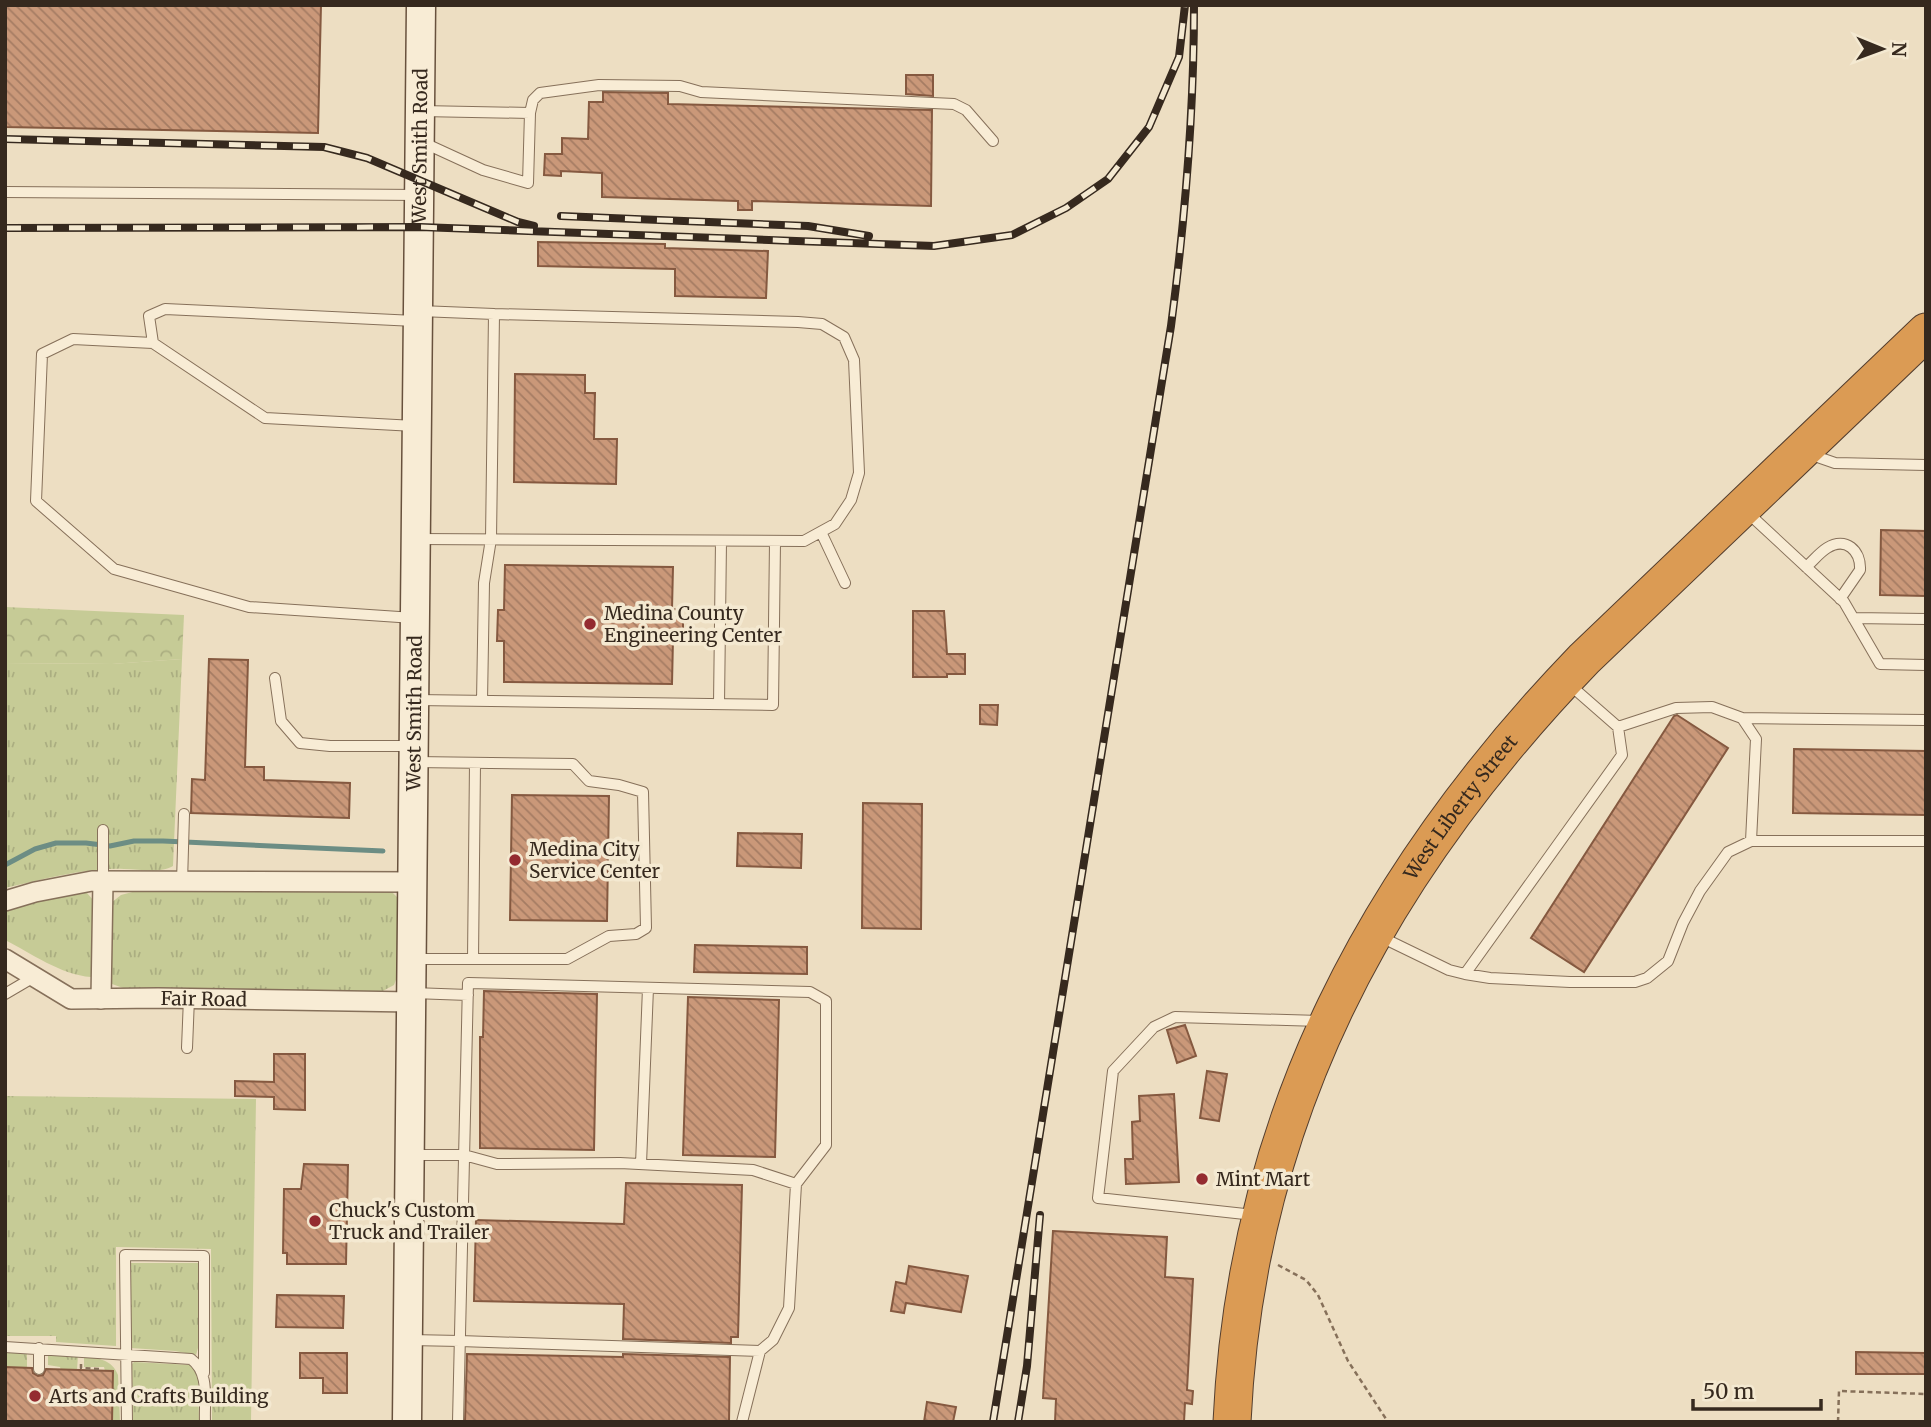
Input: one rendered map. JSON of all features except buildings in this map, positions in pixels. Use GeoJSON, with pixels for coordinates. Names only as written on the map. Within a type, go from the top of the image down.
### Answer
{"type":"FeatureCollection","features":[{"type":"Feature","properties":{"kind":"highway","name":"West Liberty Street"},"geometry":{"type":"LineString","coordinates":[[1232,1422],[1238,1347],[1252,1257],[1274,1165],[1297,1094],[1341,992],[1373,933],[1419,859],[1499,752],[1564,680],[1926,332]]}},
{"type":"Feature","properties":{"kind":"street","name":"West Smith Road"},"geometry":{"type":"LineString","coordinates":[[407,1422],[421,141],[417,8]]}},
{"type":"Feature","properties":{"kind":"street"},"geometry":{"type":"LineString","coordinates":[[5,901],[35,892],[103,881],[414,882]]}},
{"type":"Feature","properties":{"kind":"street"},"geometry":{"type":"LineString","coordinates":[[102,999],[103,881]]}},
{"type":"Feature","properties":{"kind":"street","name":"Fair Road"},"geometry":{"type":"LineString","coordinates":[[5,959],[71,999],[412,998]]}},
{"type":"Feature","properties":{"kind":"lane"},"geometry":{"type":"LineString","coordinates":[[421,141],[483,170],[528,183],[530,113],[533,100],[540,93],[599,85],[680,86],[701,92],[954,104],[966,110],[993,141]]}},
{"type":"Feature","properties":{"kind":"lane"},"geometry":{"type":"LineString","coordinates":[[421,111],[530,113]]}},
{"type":"Feature","properties":{"kind":"lane"},"geometry":{"type":"LineString","coordinates":[[5,192],[420,195]]}},
{"type":"Feature","properties":{"kind":"lane"},"geometry":{"type":"LineString","coordinates":[[153,343],[149,316],[165,309],[419,316],[494,314],[822,324],[844,337],[854,359],[859,474],[852,500],[835,524],[804,541],[417,539]]}},
{"type":"Feature","properties":{"kind":"lane"},"geometry":{"type":"LineString","coordinates":[[482,702],[484,583],[491,539],[494,314]]}},
{"type":"Feature","properties":{"kind":"lane"},"geometry":{"type":"LineString","coordinates":[[416,618],[249,607],[114,569],[36,501],[43,354],[73,339],[153,343],[265,418],[418,426]]}},
{"type":"Feature","properties":{"kind":"lane"},"geometry":{"type":"LineString","coordinates":[[1802,451],[1835,463],[1926,465]]}},
{"type":"Feature","properties":{"kind":"lane"},"geometry":{"type":"LineString","coordinates":[[1743,508],[1840,599],[1880,664],[1926,664]]}},
{"type":"Feature","properties":{"kind":"lane"},"geometry":{"type":"LineString","coordinates":[[821,532],[845,583]]}},
{"type":"Feature","properties":{"kind":"lane"},"geometry":{"type":"LineString","coordinates":[[719,704],[721,541]]}},
{"type":"Feature","properties":{"kind":"lane"},"geometry":{"type":"LineString","coordinates":[[415,700],[774,705],[775,542]]}},
{"type":"Feature","properties":{"kind":"lane"},"geometry":{"type":"LineString","coordinates":[[1806,567],[1833,545],[1842,543],[1855,549],[1859,555],[1860,570],[1840,599]]}},
{"type":"Feature","properties":{"kind":"lane"},"geometry":{"type":"LineString","coordinates":[[1853,618],[1926,619]]}},
{"type":"Feature","properties":{"kind":"lane"},"geometry":{"type":"LineString","coordinates":[[275,678],[281,721],[300,743],[415,754],[475,763],[573,764],[589,781],[620,785],[643,792],[646,928],[636,934],[609,936],[567,959],[413,959]]}},
{"type":"Feature","properties":{"kind":"lane"},"geometry":{"type":"LineString","coordinates":[[1465,974],[1622,755],[1618,727],[1564,680]]}},
{"type":"Feature","properties":{"kind":"lane"},"geometry":{"type":"LineString","coordinates":[[1618,727],[1676,708],[1712,707],[1742,718],[1926,720]]}},
{"type":"Feature","properties":{"kind":"lane"},"geometry":{"type":"LineString","coordinates":[[1742,718],[1756,739],[1751,841]]}},
{"type":"Feature","properties":{"kind":"lane"},"geometry":{"type":"LineString","coordinates":[[472,959],[475,763]]}},
{"type":"Feature","properties":{"kind":"lane"},"geometry":{"type":"LineString","coordinates":[[182,882],[184,814]]}},
{"type":"Feature","properties":{"kind":"lane"},"geometry":{"type":"LineString","coordinates":[[103,830],[103,881]]}},
{"type":"Feature","properties":{"kind":"lane"},"geometry":{"type":"LineString","coordinates":[[1373,933],[1449,970],[1465,974],[1570,982],[1635,982],[1647,978],[1668,961],[1683,923],[1700,891],[1728,852],[1751,841],[1926,841]]}},
{"type":"Feature","properties":{"kind":"lane"},"geometry":{"type":"LineString","coordinates":[[5,994],[35,977]]}},
{"type":"Feature","properties":{"kind":"lane"},"geometry":{"type":"LineString","coordinates":[[458,1422],[468,983],[810,992],[826,1001],[826,1145],[796,1184],[789,1308],[773,1340],[760,1351],[742,1422]]}},
{"type":"Feature","properties":{"kind":"lane"},"geometry":{"type":"LineString","coordinates":[[641,1164],[648,988]]}},
{"type":"Feature","properties":{"kind":"lane"},"geometry":{"type":"LineString","coordinates":[[412,998],[468,995]]}},
{"type":"Feature","properties":{"kind":"lane"},"geometry":{"type":"LineString","coordinates":[[187,1048],[189,998]]}},
{"type":"Feature","properties":{"kind":"lane"},"geometry":{"type":"LineString","coordinates":[[1261,1216],[1098,1198],[1113,1071],[1154,1027],[1175,1017],[1328,1022]]}},
{"type":"Feature","properties":{"kind":"lane"},"geometry":{"type":"LineString","coordinates":[[410,1155],[464,1155],[498,1164],[641,1164],[753,1170],[796,1184]]}},
{"type":"Feature","properties":{"kind":"lane"},"geometry":{"type":"LineString","coordinates":[[127,1422],[125,1255],[204,1256],[205,1422]]}},
{"type":"Feature","properties":{"kind":"lane"},"geometry":{"type":"LineString","coordinates":[[408,1340],[760,1351]]}},
{"type":"Feature","properties":{"kind":"lane"},"geometry":{"type":"LineString","coordinates":[[5,1347],[191,1359],[200,1365],[204,1373]]}},
{"type":"Feature","properties":{"kind":"lane"},"geometry":{"type":"LineString","coordinates":[[39,1348],[39,1369]]}},
{"type":"Feature","properties":{"kind":"path"},"geometry":{"type":"LineString","coordinates":[[1252,1257],[1289,1269],[1306,1280],[1318,1295],[1348,1361],[1388,1422]]}},
{"type":"Feature","properties":{"kind":"path"},"geometry":{"type":"LineString","coordinates":[[1839,1422],[1839,1391],[1926,1394]]}},
{"type":"Feature","properties":{"kind":"green space"},"geometry":{"type":"Polygon","coordinates":[[[5,607],[184,615],[182,659],[112,664],[5,663],[5,607]]]}},
{"type":"Feature","properties":{"kind":"green space"},"geometry":{"type":"Polygon","coordinates":[[[182,659],[173,866],[156,870],[95,870],[5,888],[5,663],[111,664],[182,659]]]}},
{"type":"Feature","properties":{"kind":"green space"},"geometry":{"type":"Polygon","coordinates":[[[136,891],[392,892],[402,902],[400,969],[394,985],[379,993],[126,989],[112,984],[107,970],[111,903],[121,895],[136,891]]]}},
{"type":"Feature","properties":{"kind":"green space"},"geometry":{"type":"Polygon","coordinates":[[[75,892],[87,893],[94,901],[94,973],[91,977],[57,968],[5,940],[5,911],[75,892]]]}},
{"type":"Feature","properties":{"kind":"green space"},"geometry":{"type":"Polygon","coordinates":[[[5,1096],[256,1099],[251,1422],[212,1422],[211,1249],[116,1247],[116,1346],[56,1342],[56,1336],[5,1336],[5,1096]]]}},
{"type":"Feature","properties":{"kind":"green space"},"geometry":{"type":"Polygon","coordinates":[[[130,1263],[199,1263],[196,1355],[131,1348],[130,1263]]]}},
{"type":"Feature","properties":{"kind":"green space"},"geometry":{"type":"Polygon","coordinates":[[[5,1352],[27,1353],[27,1368],[5,1367],[5,1352]]]}},
{"type":"Feature","properties":{"kind":"green space"},"geometry":{"type":"Polygon","coordinates":[[[48,1353],[78,1355],[77,1370],[61,1370],[60,1367],[48,1365],[48,1353]]]}},
{"type":"Feature","properties":{"kind":"green space"},"geometry":{"type":"Polygon","coordinates":[[[84,1355],[104,1360],[118,1375],[120,1422],[112,1422],[113,1371],[105,1371],[104,1367],[84,1367],[84,1355]]]}},
{"type":"Feature","properties":{"kind":"green space"},"geometry":{"type":"Polygon","coordinates":[[[134,1362],[191,1365],[198,1376],[199,1422],[133,1422],[134,1362]]]}},
{"type":"Feature","properties":{"kind":"waterway"},"geometry":{"type":"LineString","coordinates":[[5,865],[35,849],[56,843],[110,846],[134,841],[163,841],[383,851]]}},
{"type":"Feature","properties":{"kind":"railway"},"geometry":{"type":"LineString","coordinates":[[5,228],[420,227],[934,246],[1012,235],[1066,208],[1108,179],[1149,127],[1179,57],[1185,5]]}},
{"type":"Feature","properties":{"kind":"railway"},"geometry":{"type":"LineString","coordinates":[[993,1422],[1171,326],[1188,166],[1194,5]]}},
{"type":"Feature","properties":{"kind":"railway"},"geometry":{"type":"LineString","coordinates":[[5,139],[324,147],[367,158],[518,222],[534,226]]}},
{"type":"Feature","properties":{"kind":"railway"},"geometry":{"type":"LineString","coordinates":[[561,216],[808,226],[869,236]]}},
{"type":"Feature","properties":{"kind":"railway"},"geometry":{"type":"LineString","coordinates":[[1018,1422],[1027,1366],[1040,1215]]}},
{"type":"Feature","properties":{"kind":"place","name":"Medina County Engineering Center"},"geometry":{"type":"Point","coordinates":[590,624]}},
{"type":"Feature","properties":{"kind":"place","name":"Medina City Service Center"},"geometry":{"type":"Point","coordinates":[515,860]}},
{"type":"Feature","properties":{"kind":"place","name":"Mint Mart"},"geometry":{"type":"Point","coordinates":[1202,1179]}},
{"type":"Feature","properties":{"kind":"place","name":"Chuck's Custom Truck and Trailer"},"geometry":{"type":"Point","coordinates":[315,1221]}},
{"type":"Feature","properties":{"kind":"place","name":"Arts and Crafts Building"},"geometry":{"type":"Point","coordinates":[35,1396]}}]}
